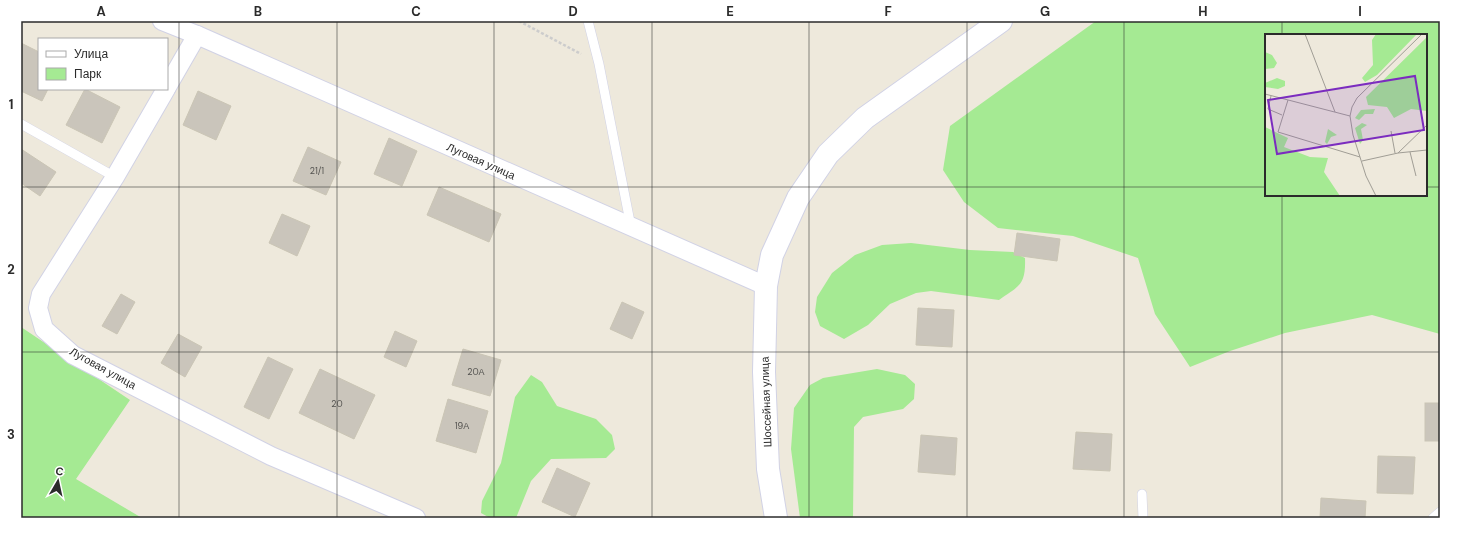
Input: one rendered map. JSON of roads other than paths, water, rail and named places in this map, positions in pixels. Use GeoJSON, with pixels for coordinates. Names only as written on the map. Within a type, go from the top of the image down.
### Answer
{"type":"FeatureCollection","features":[{"type":"Feature","properties":{"kind":"street","name":"Луговая улица"},"geometry":{"type":"LineString","coordinates":[[162,21],[197,35],[766,286]]}},
{"type":"Feature","properties":{"kind":"street","name":"Шоссейная улица"},"geometry":{"type":"LineString","coordinates":[[776,518],[768,469],[764,380],[766,286],[772,255],[798,198],[828,154],[865,118],[1001,21]]}},
{"type":"Feature","properties":{"kind":"street","name":"Луговая улица"},"geometry":{"type":"LineString","coordinates":[[168,85],[197,35]]}},
{"type":"Feature","properties":{"kind":"street","name":"Луговая улица"},"geometry":{"type":"LineString","coordinates":[[165,90],[115,177],[41,294],[38,308],[44,329],[73,354],[271,456],[416,518]]}},
{"type":"Feature","properties":{"kind":"lane"},"geometry":{"type":"LineString","coordinates":[[588,21],[599,64],[631,227]]}},
{"type":"Feature","properties":{"kind":"lane"},"geometry":{"type":"LineString","coordinates":[[21,124],[115,177]]}},
{"type":"Feature","properties":{"kind":"lane"},"geometry":{"type":"LineString","coordinates":[[1142,494],[1143,518]]}},
{"type":"Feature","properties":{"kind":"lane"},"geometry":{"type":"LineString","coordinates":[[1433,518],[1440,512]]}}]}
